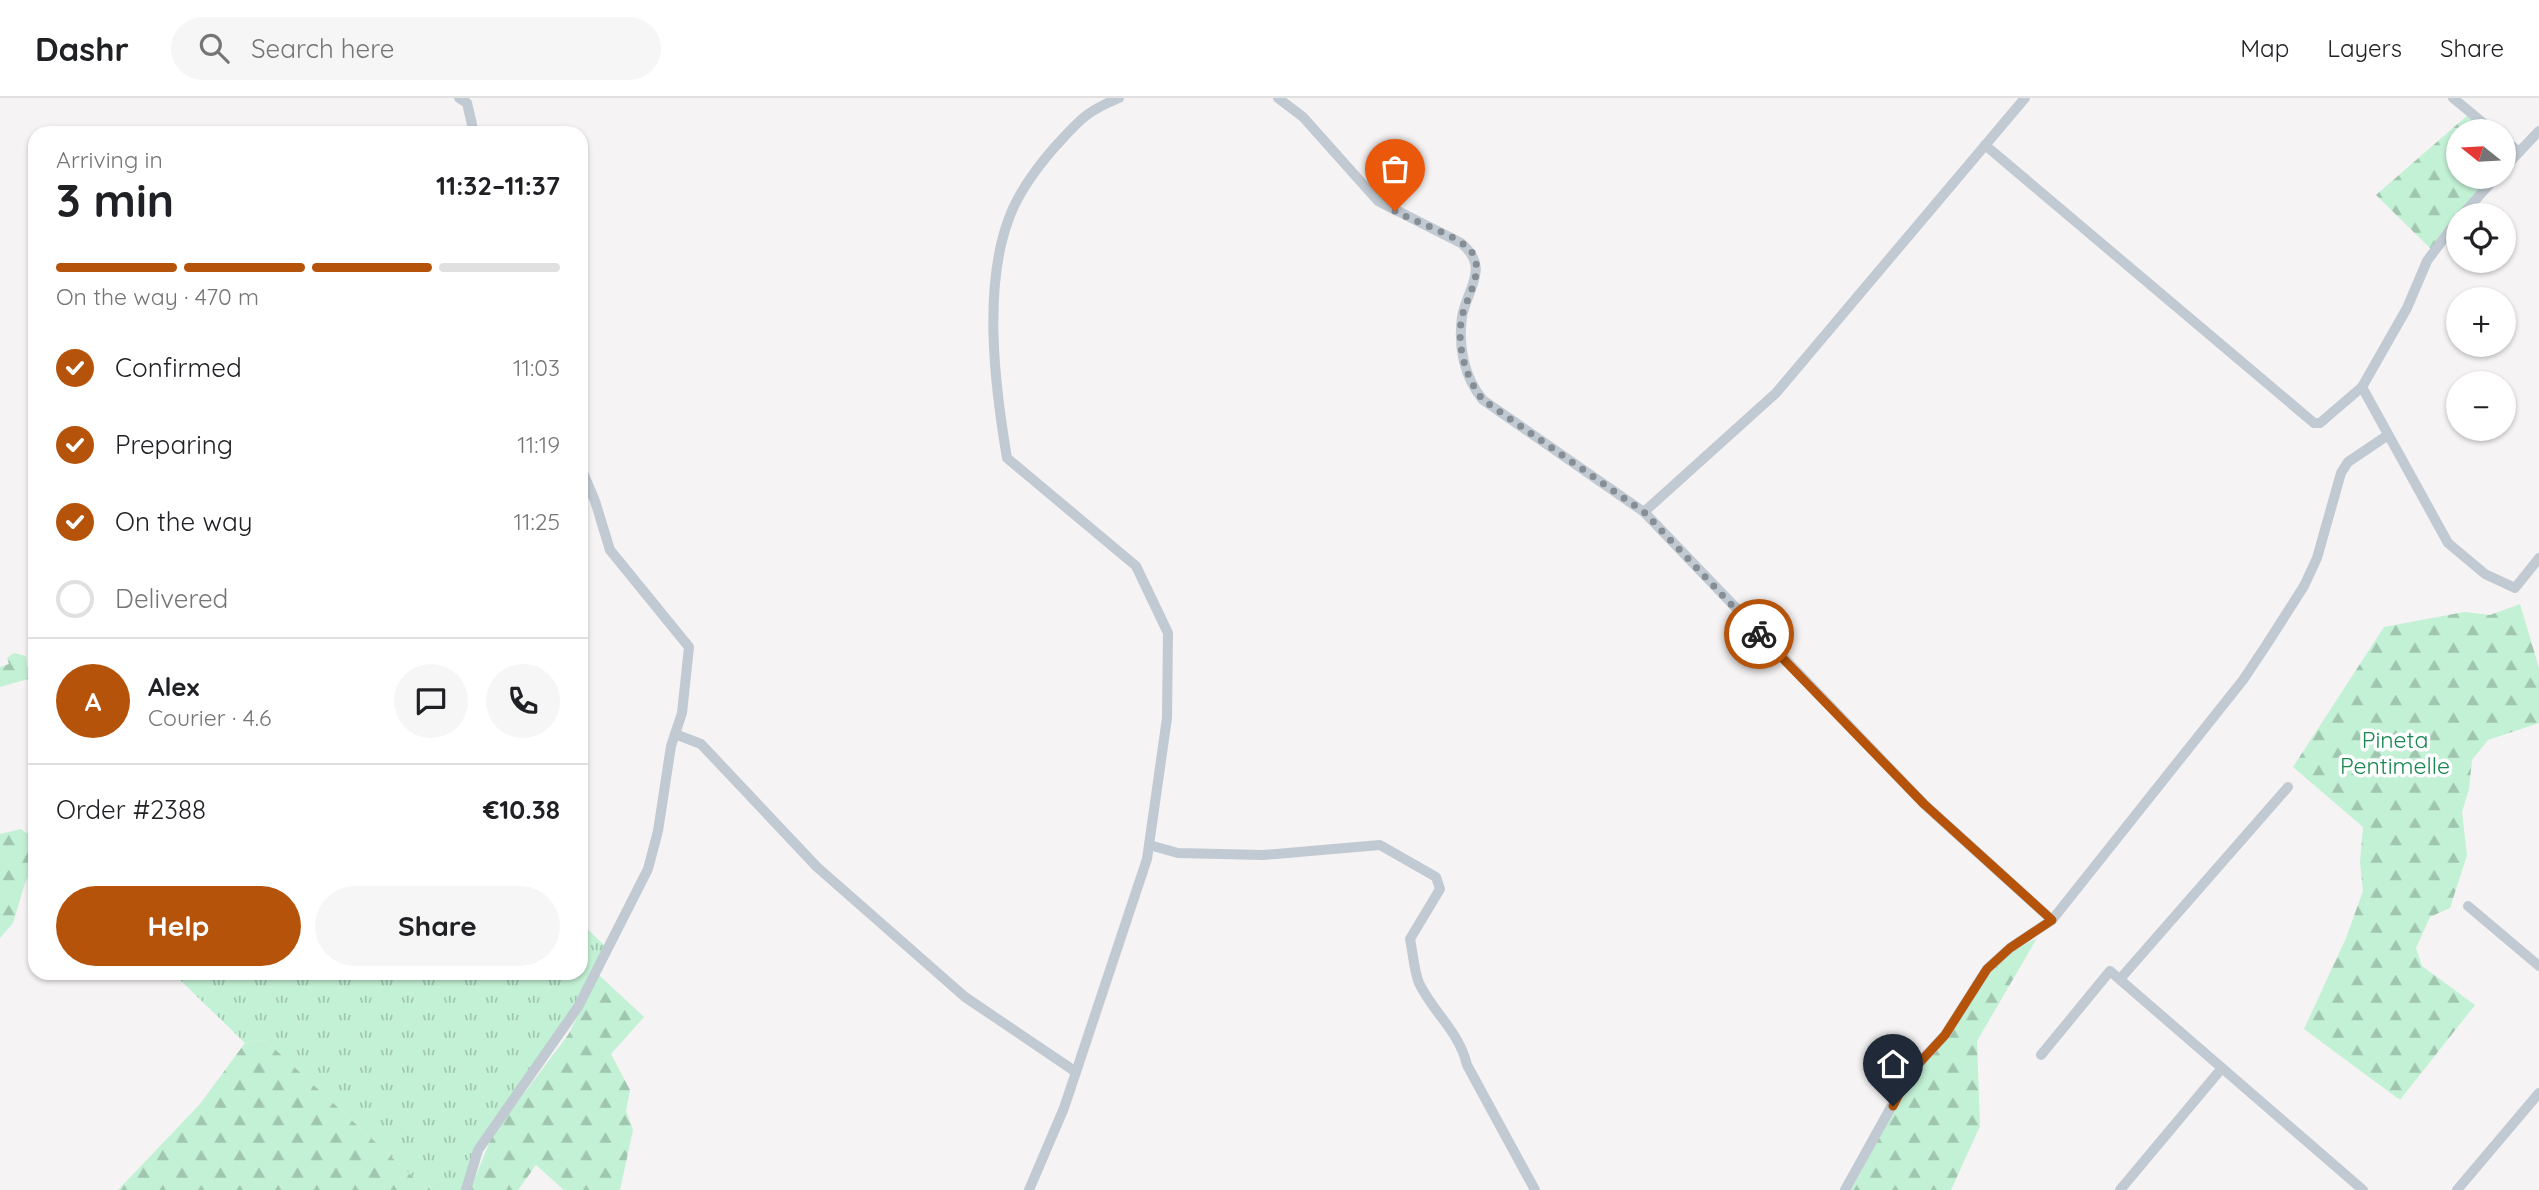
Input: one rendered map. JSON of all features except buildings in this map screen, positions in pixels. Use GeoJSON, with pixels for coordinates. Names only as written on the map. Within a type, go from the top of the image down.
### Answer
{"type":"FeatureCollection","features":[{"type":"Feature","properties":{"kind":"street"},"geometry":{"type":"LineString","coordinates":[[459,98],[467,103],[472,126]]}},
{"type":"Feature","properties":{"kind":"street"},"geometry":{"type":"LineString","coordinates":[[1028,1190],[1065,1108],[1149,845],[1167,718],[1168,633],[1136,566],[1007,458],[992,333],[999,255],[1007,222],[1018,196],[1046,158],[1088,111],[1119,98]]}},
{"type":"Feature","properties":{"kind":"street"},"geometry":{"type":"LineString","coordinates":[[1279,98],[1303,117],[1378,201],[1471,251],[1476,263],[1474,280],[1463,314],[1462,351],[1472,386],[1483,400],[1644,512],[1924,804],[2052,920]]}},
{"type":"Feature","properties":{"kind":"street"},"geometry":{"type":"LineString","coordinates":[[1644,512],[1776,393],[2025,98]]}},
{"type":"Feature","properties":{"kind":"street"},"geometry":{"type":"LineString","coordinates":[[2453,98],[2478,119]]}},
{"type":"Feature","properties":{"kind":"street"},"geometry":{"type":"LineString","coordinates":[[2516,155],[2539,131]]}},
{"type":"Feature","properties":{"kind":"street"},"geometry":{"type":"LineString","coordinates":[[1985,145],[2315,423],[2320,423],[2362,387],[2407,308],[2427,261],[2446,236]]}},
{"type":"Feature","properties":{"kind":"street"},"geometry":{"type":"LineString","coordinates":[[2473,203],[2485,189]]}},
{"type":"Feature","properties":{"kind":"street"},"geometry":{"type":"LineString","coordinates":[[2362,387],[2448,543],[2485,574],[2515,588],[2539,558]]}},
{"type":"Feature","properties":{"kind":"street"},"geometry":{"type":"LineString","coordinates":[[1845,1190],[1910,1073],[1945,1035],[1987,969],[2010,948],[2052,920],[2243,680],[2304,586],[2317,558],[2340,473],[2348,462],[2388,435]]}},
{"type":"Feature","properties":{"kind":"street"},"geometry":{"type":"LineString","coordinates":[[466,1190],[478,1150],[578,1007],[636,896],[648,869],[658,831],[675,734],[682,713],[689,647],[610,550],[588,488]]}},
{"type":"Feature","properties":{"kind":"street"},"geometry":{"type":"LineString","coordinates":[[675,734],[701,744],[817,867],[965,997],[1076,1072]]}},
{"type":"Feature","properties":{"kind":"street"},"geometry":{"type":"LineString","coordinates":[[2120,979],[2288,787]]}},
{"type":"Feature","properties":{"kind":"street"},"geometry":{"type":"LineString","coordinates":[[1149,845],[1178,853],[1263,855],[1380,845],[1436,877],[1440,889],[1410,939],[1419,983],[1454,1030],[1463,1047],[1467,1066],[1535,1190]]}},
{"type":"Feature","properties":{"kind":"street"},"geometry":{"type":"LineString","coordinates":[[2468,906],[2539,966]]}},
{"type":"Feature","properties":{"kind":"street"},"geometry":{"type":"LineString","coordinates":[[2041,1055],[2110,971],[2363,1190]]}},
{"type":"Feature","properties":{"kind":"street"},"geometry":{"type":"LineString","coordinates":[[2120,1190],[2222,1068]]}},
{"type":"Feature","properties":{"kind":"street"},"geometry":{"type":"LineString","coordinates":[[2457,1190],[2539,1093]]}},
{"type":"Feature","properties":{"kind":"green space"},"geometry":{"type":"Polygon","coordinates":[[[2446,134],[2446,189],[2481,189],[2470,203],[2446,203],[2446,233],[2432,250],[2376,195],[2446,134]]]}},
{"type":"Feature","properties":{"kind":"green space","name":"Pineta Pentimelle"},"geometry":{"type":"Polygon","coordinates":[[[2520,604],[2539,668],[2539,723],[2488,740],[2472,760],[2469,789],[2462,812],[2467,855],[2450,908],[2430,917],[2416,948],[2422,966],[2475,1005],[2400,1100],[2304,1029],[2346,938],[2363,891],[2360,862],[2363,827],[2293,767],[2384,627],[2464,612],[2490,615],[2520,604]]]}},
{"type":"Feature","properties":{"kind":"green space"},"geometry":{"type":"Polygon","coordinates":[[[14,653],[26,656],[28,679],[0,687],[0,667],[9,664],[7,658],[14,653]]]}},
{"type":"Feature","properties":{"kind":"green space"},"geometry":{"type":"Polygon","coordinates":[[[21,829],[28,833],[28,877],[13,923],[0,938],[0,834],[21,829]]]}},
{"type":"Feature","properties":{"kind":"green space"},"geometry":{"type":"Polygon","coordinates":[[[588,930],[606,947],[579,1006],[488,1133],[465,1190],[427,1190],[265,1040],[245,1043],[180,980],[588,980],[588,930]]]}},
{"type":"Feature","properties":{"kind":"green space"},"geometry":{"type":"Polygon","coordinates":[[[2037,938],[1977,1041],[1980,1126],[1951,1190],[1851,1190],[1913,1076],[1997,959],[2037,938]]]}},
{"type":"Feature","properties":{"kind":"green space"},"geometry":{"type":"Polygon","coordinates":[[[599,975],[644,1017],[611,1054],[630,1090],[626,1111],[633,1130],[620,1190],[564,1190],[536,1165],[518,1190],[470,1190],[492,1136],[568,1035],[599,975]]]}},
{"type":"Feature","properties":{"kind":"green space"},"geometry":{"type":"Polygon","coordinates":[[[265,1040],[427,1190],[118,1190],[200,1104],[245,1043],[265,1040]]]}},
{"type":"Feature","properties":{"kind":"way so far"},"geometry":{"type":"LineString","coordinates":[[1395,211],[1461,243],[1471,251],[1476,263],[1474,280],[1463,314],[1462,351],[1472,386],[1483,400],[1644,512],[1759,634]]}},
{"type":"Feature","properties":{"kind":"route"},"geometry":{"type":"LineString","coordinates":[[1759,634],[1924,804],[2052,920],[2010,948],[1987,969],[1945,1035],[1910,1073],[1893,1106]]}}]}
